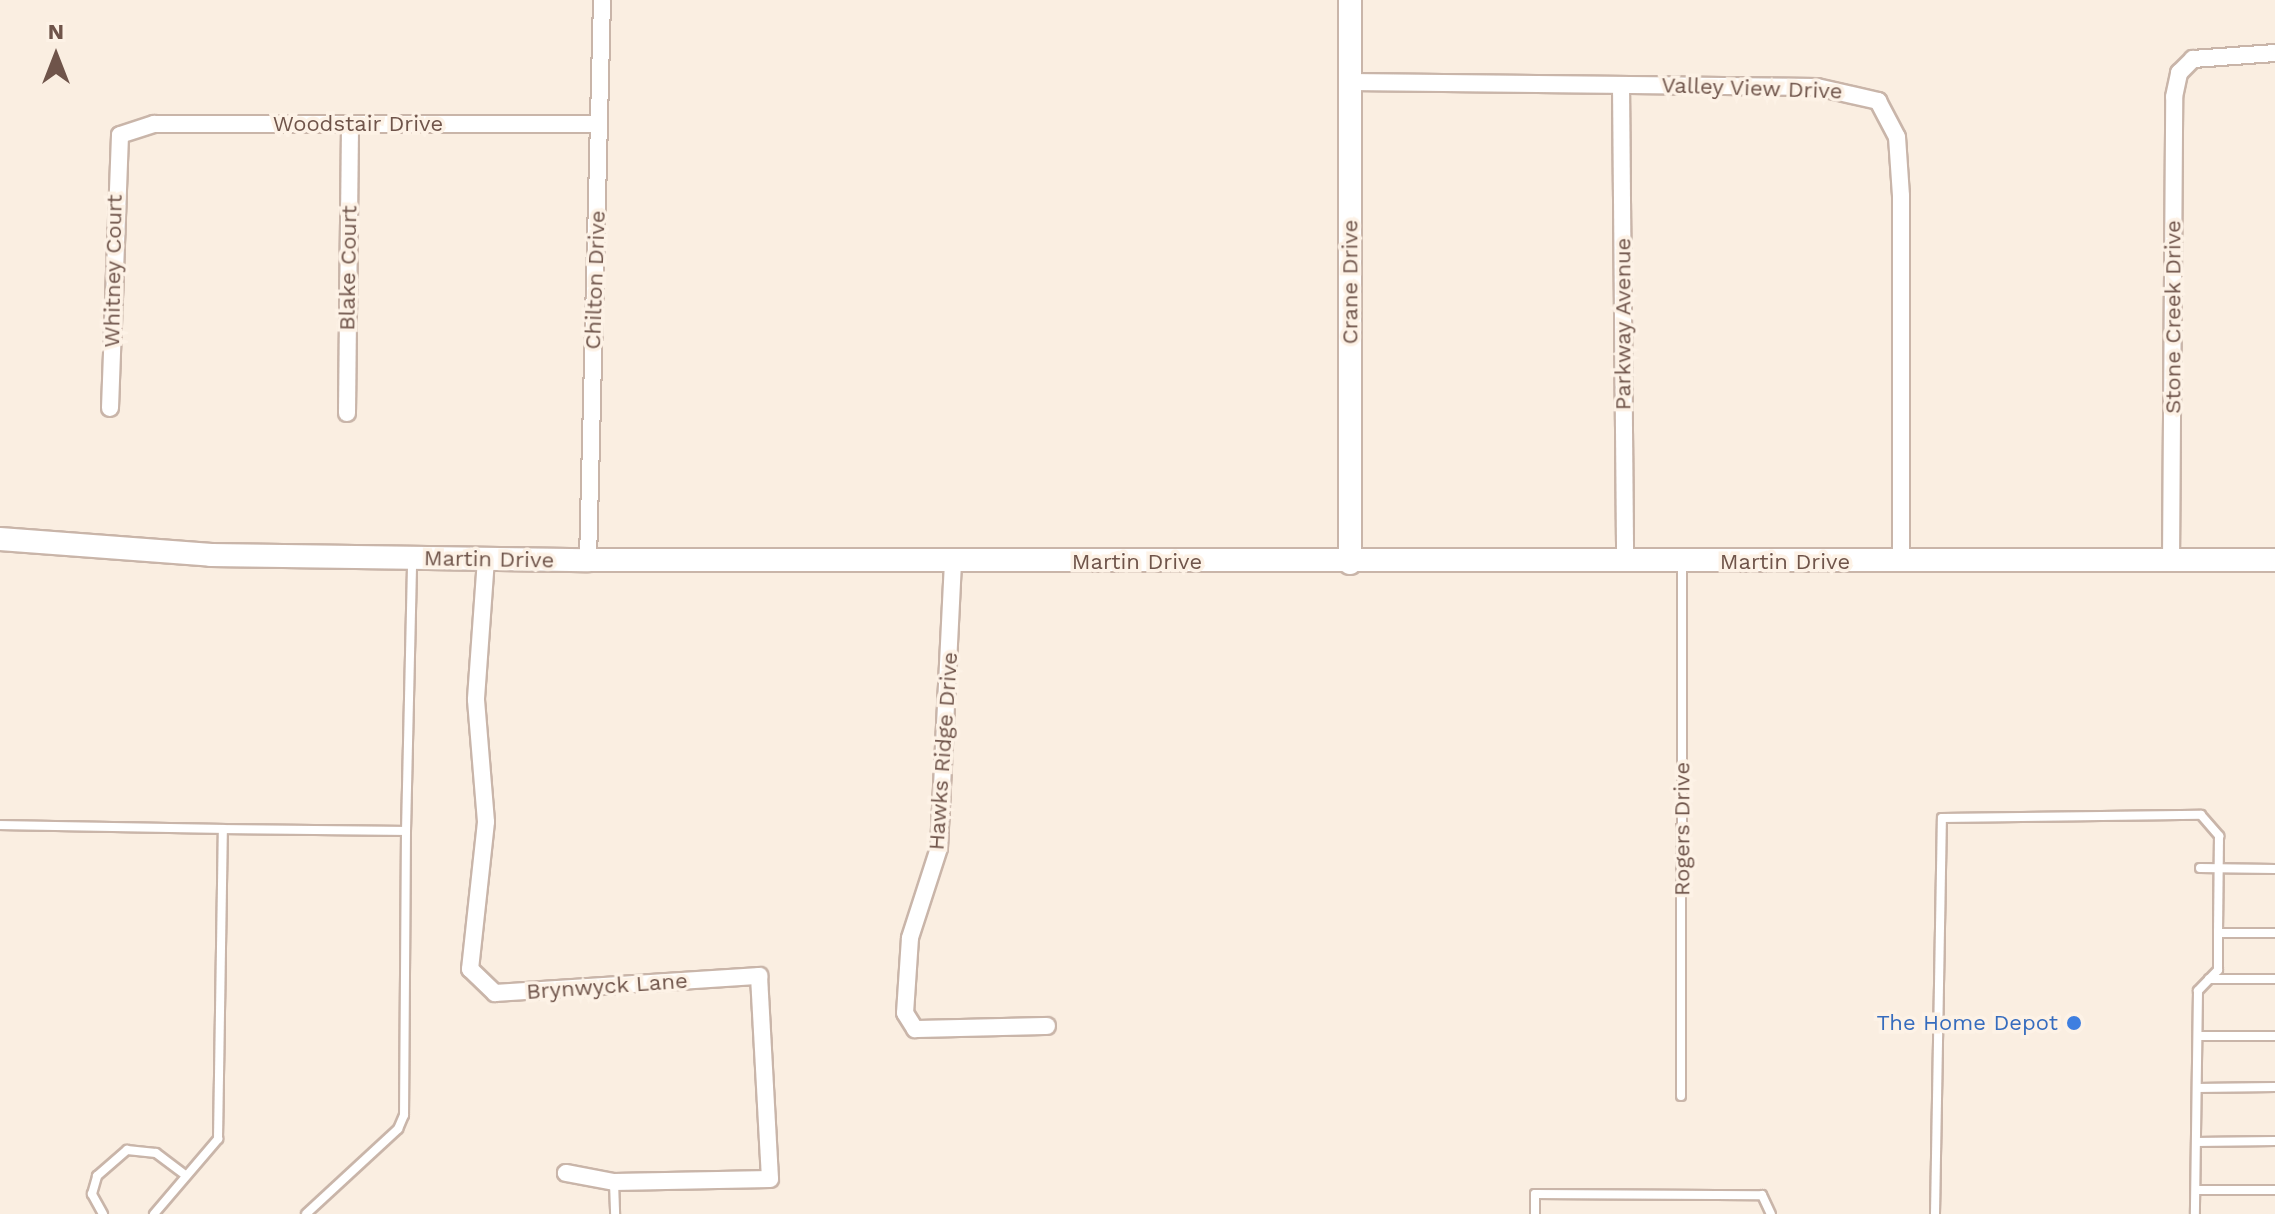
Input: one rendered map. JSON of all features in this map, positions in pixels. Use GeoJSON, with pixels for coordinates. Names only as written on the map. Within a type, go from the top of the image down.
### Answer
{"type":"FeatureCollection","features":[{"type":"Feature","properties":{"kind":"street","name":"Chilton Drive"},"geometry":{"type":"LineString","coordinates":[[588,560],[602,0]]}},
{"type":"Feature","properties":{"kind":"street","name":"Crane Drive"},"geometry":{"type":"LineString","coordinates":[[1350,0],[1350,563]]}},
{"type":"Feature","properties":{"kind":"street","name":"Stone Creek Drive"},"geometry":{"type":"LineString","coordinates":[[2171,561],[2179,73],[2213,52],[2275,53]]}},
{"type":"Feature","properties":{"kind":"street","name":"Valley View Drive"},"geometry":{"type":"LineString","coordinates":[[1350,82],[1857,91],[1878,101],[1890,118],[1901,196],[1901,562]]}},
{"type":"Feature","properties":{"kind":"street","name":"Parkway Avenue"},"geometry":{"type":"LineString","coordinates":[[1621,85],[1625,563]]}},
{"type":"Feature","properties":{"kind":"street","name":"Woodstair Drive"},"geometry":{"type":"LineString","coordinates":[[120,135],[154,124],[599,124]]}},
{"type":"Feature","properties":{"kind":"street","name":"Blake Court"},"geometry":{"type":"LineString","coordinates":[[347,413],[350,124]]}},
{"type":"Feature","properties":{"kind":"street","name":"Whitney Court"},"geometry":{"type":"LineString","coordinates":[[110,408],[120,135]]}},
{"type":"Feature","properties":{"kind":"street","name":"Martin Drive"},"geometry":{"type":"LineString","coordinates":[[0,539],[211,555],[588,560],[1625,563],[2275,560]]}},
{"type":"Feature","properties":{"kind":"street","name":"Brynwyck Lane"},"geometry":{"type":"LineString","coordinates":[[486,559],[476,700],[486,822],[470,969],[495,993],[759,976],[770,1179],[614,1182],[566,1173]]}},
{"type":"Feature","properties":{"kind":"street","name":"Hawks Ridge Drive"},"geometry":{"type":"LineString","coordinates":[[953,562],[939,848],[910,938],[905,1013],[915,1029],[1047,1026]]}},
{"type":"Feature","properties":{"kind":"lane"},"geometry":{"type":"LineString","coordinates":[[306,1214],[398,1129],[404,1115],[412,558]]}},
{"type":"Feature","properties":{"kind":"lane","name":"Rogers Drive"},"geometry":{"type":"LineString","coordinates":[[1681,1096],[1682,562]]}},
{"type":"Feature","properties":{"kind":"lane"},"geometry":{"type":"LineString","coordinates":[[1935,1214],[1942,818],[2201,815],[2217,827],[2218,970],[2198,991],[2195,1214]]}},
{"type":"Feature","properties":{"kind":"lane"},"geometry":{"type":"LineString","coordinates":[[0,825],[406,831]]}},
{"type":"Feature","properties":{"kind":"lane"},"geometry":{"type":"LineString","coordinates":[[150,1213],[218,1139],[223,829]]}},
{"type":"Feature","properties":{"kind":"lane"},"geometry":{"type":"LineString","coordinates":[[2200,868],[2275,869]]}},
{"type":"Feature","properties":{"kind":"lane"},"geometry":{"type":"LineString","coordinates":[[2218,933],[2275,933]]}},
{"type":"Feature","properties":{"kind":"lane"},"geometry":{"type":"LineString","coordinates":[[2209,979],[2275,979]]}},
{"type":"Feature","properties":{"kind":"lane"},"geometry":{"type":"LineString","coordinates":[[2198,1036],[2275,1036]]}},
{"type":"Feature","properties":{"kind":"lane"},"geometry":{"type":"LineString","coordinates":[[2197,1088],[2275,1087]]}},
{"type":"Feature","properties":{"kind":"lane"},"geometry":{"type":"LineString","coordinates":[[2196,1142],[2275,1141]]}},
{"type":"Feature","properties":{"kind":"lane"},"geometry":{"type":"LineString","coordinates":[[103,1214],[92,1194],[97,1176],[127,1150],[156,1153],[185,1175]]}},
{"type":"Feature","properties":{"kind":"lane"},"geometry":{"type":"LineString","coordinates":[[614,1182],[615,1214]]}},
{"type":"Feature","properties":{"kind":"lane"},"geometry":{"type":"LineString","coordinates":[[2196,1190],[2275,1190]]}},
{"type":"Feature","properties":{"kind":"lane"},"geometry":{"type":"LineString","coordinates":[[1535,1214],[1535,1194],[1762,1195],[1771,1214]]}},
{"type":"Feature","properties":{"kind":"place","name":"The Home Depot"},"geometry":{"type":"Point","coordinates":[2074,1023]}}]}
